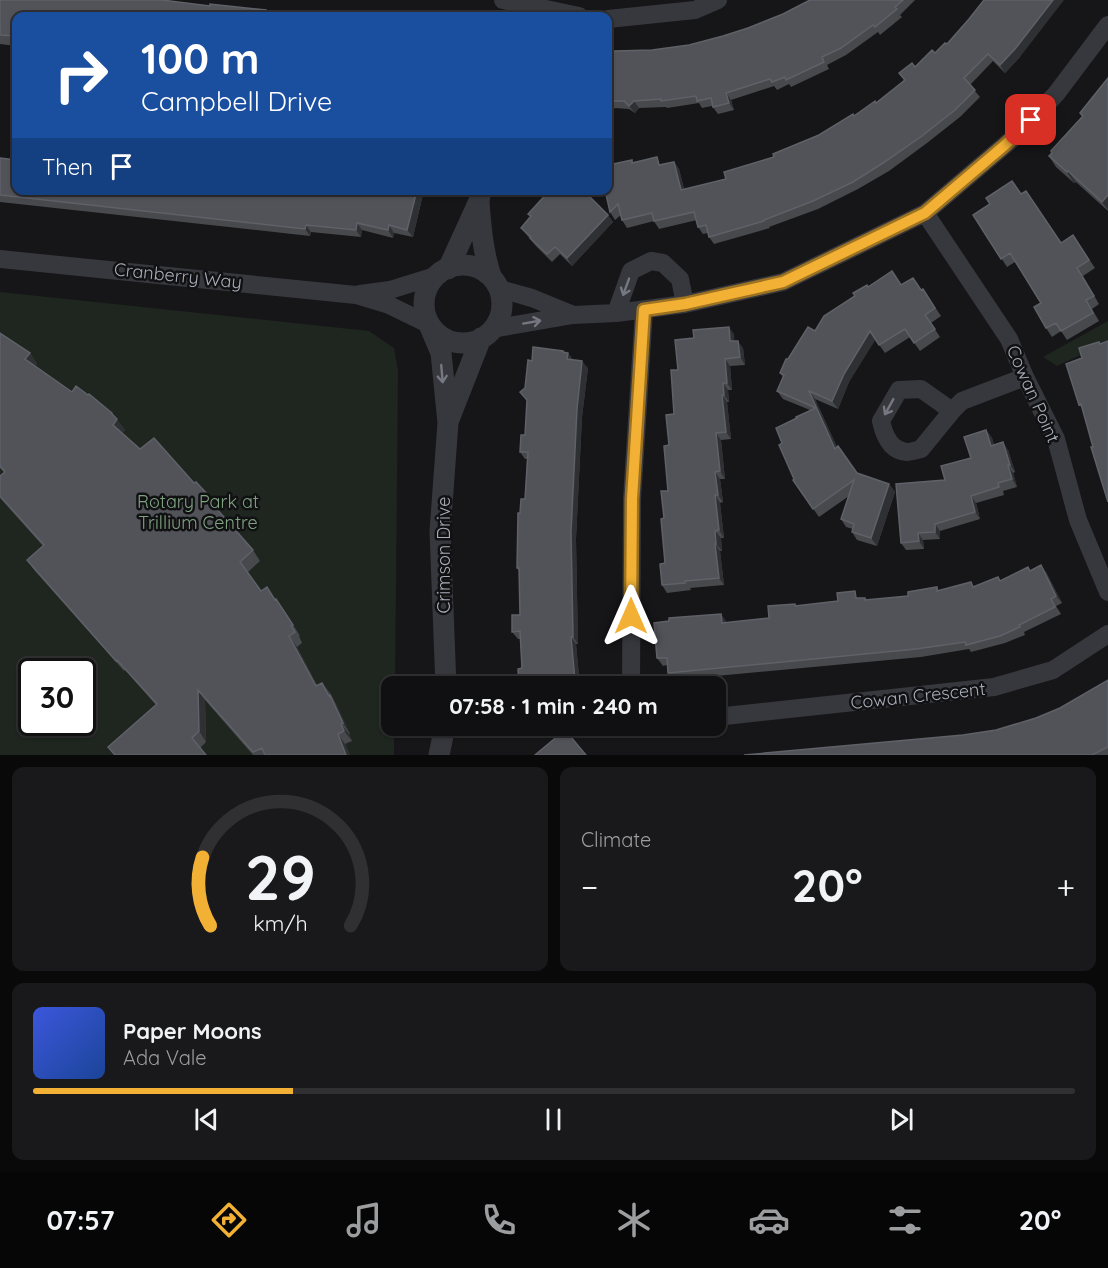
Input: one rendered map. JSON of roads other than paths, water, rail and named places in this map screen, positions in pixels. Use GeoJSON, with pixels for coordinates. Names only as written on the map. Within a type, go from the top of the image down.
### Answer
{"type":"FeatureCollection","features":[{"type":"Feature","properties":{"kind":"street"},"geometry":{"type":"LineString","coordinates":[[503,0],[555,12]]}},
{"type":"Feature","properties":{"kind":"street"},"geometry":{"type":"LineString","coordinates":[[612,19],[695,10],[717,0]]}},
{"type":"Feature","properties":{"kind":"street"},"geometry":{"type":"LineString","coordinates":[[487,333],[573,315],[616,313],[685,304],[783,282],[925,213],[1019,133],[1056,94],[1108,25]]}},
{"type":"Feature","properties":{"kind":"street"},"geometry":{"type":"LineString","coordinates":[[480,196],[485,257],[496,283],[502,312],[499,320],[487,333],[473,342],[461,343],[444,339],[429,326],[423,308],[423,299],[427,286],[442,272],[480,196]]}},
{"type":"Feature","properties":{"kind":"street","name":"Cowan Point"},"geometry":{"type":"LineString","coordinates":[[925,213],[1009,339],[1056,440],[1078,520],[1108,592]]}},
{"type":"Feature","properties":{"kind":"street","name":"Cranberry Way"},"geometry":{"type":"LineString","coordinates":[[0,259],[356,295],[389,305],[429,326]]}},
{"type":"Feature","properties":{"kind":"street"},"geometry":{"type":"LineString","coordinates":[[616,313],[631,271],[651,261],[663,263],[680,279],[685,304]]}},
{"type":"Feature","properties":{"kind":"street"},"geometry":{"type":"LineString","coordinates":[[442,272],[463,264],[478,266],[496,283],[573,315]]}},
{"type":"Feature","properties":{"kind":"street","name":"Cranberry Way"},"geometry":{"type":"LineString","coordinates":[[356,295],[390,290],[442,272]]}},
{"type":"Feature","properties":{"kind":"street"},"geometry":{"type":"LineString","coordinates":[[630,676],[632,499],[644,310]]}},
{"type":"Feature","properties":{"kind":"street","name":"Crimson Drive"},"geometry":{"type":"LineString","coordinates":[[429,326],[441,353],[448,423],[440,531],[446,676]]}},
{"type":"Feature","properties":{"kind":"street","name":"Crimson Drive"},"geometry":{"type":"LineString","coordinates":[[448,423],[487,333]]}},
{"type":"Feature","properties":{"kind":"street"},"geometry":{"type":"LineString","coordinates":[[951,411],[962,400],[1025,377]]}},
{"type":"Feature","properties":{"kind":"street","name":"Cowan Crescent"},"geometry":{"type":"LineString","coordinates":[[726,716],[994,687],[1053,669],[1108,634]]}},
{"type":"Feature","properties":{"kind":"street"},"geometry":{"type":"LineString","coordinates":[[439,755],[444,736]]}},
{"type":"Feature","properties":{"kind":"street"},"geometry":{"type":"LineString","coordinates":[[450,736],[455,755]]}},
{"type":"Feature","properties":{"kind":"park label","name":"Rotary Park at Trillium Centre"},"geometry":{"type":"Point","coordinates":[198,512]}}]}
